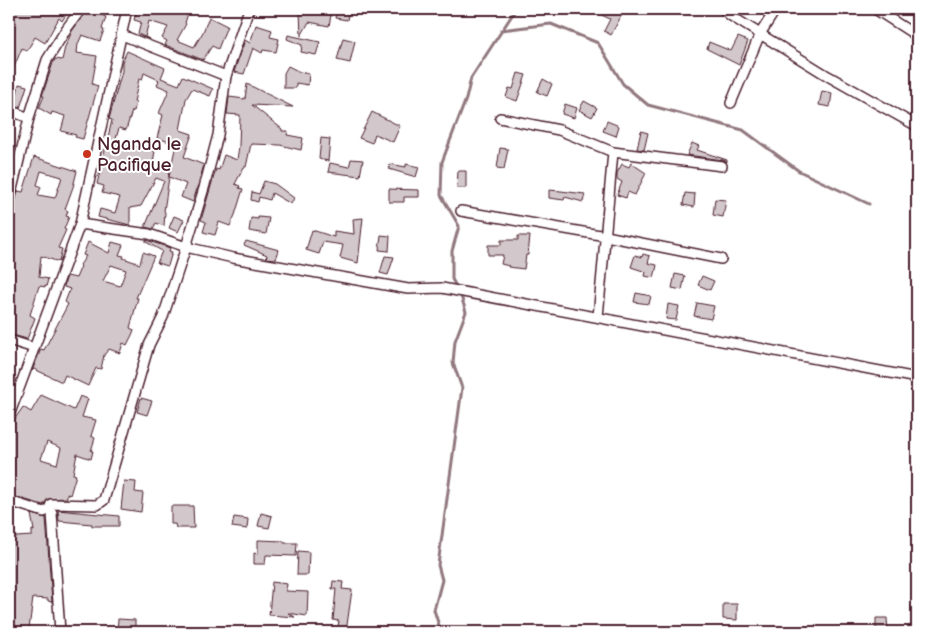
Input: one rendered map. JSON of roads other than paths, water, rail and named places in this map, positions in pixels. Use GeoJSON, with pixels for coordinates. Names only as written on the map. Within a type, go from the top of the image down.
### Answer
{"type":"FeatureCollection","features":[{"type":"Feature","properties":{"kind":"street"},"geometry":{"type":"LineString","coordinates":[[9,202],[29,118],[47,60],[66,28],[81,9]]}},
{"type":"Feature","properties":{"kind":"street"},"geometry":{"type":"LineString","coordinates":[[9,501],[44,512],[51,504],[97,505],[104,500],[149,345],[162,316],[186,247],[218,135],[226,76],[248,9]]}},
{"type":"Feature","properties":{"kind":"street"},"geometry":{"type":"LineString","coordinates":[[723,9],[828,76],[917,126]]}},
{"type":"Feature","properties":{"kind":"street"},"geometry":{"type":"LineString","coordinates":[[731,103],[760,34],[776,9]]}},
{"type":"Feature","properties":{"kind":"street"},"geometry":{"type":"LineString","coordinates":[[875,9],[917,36]]}},
{"type":"Feature","properties":{"kind":"street"},"geometry":{"type":"LineString","coordinates":[[9,416],[80,224],[122,35],[125,10]]}},
{"type":"Feature","properties":{"kind":"street"},"geometry":{"type":"LineString","coordinates":[[122,35],[226,76]]}},
{"type":"Feature","properties":{"kind":"street"},"geometry":{"type":"LineString","coordinates":[[9,110],[29,118]]}},
{"type":"Feature","properties":{"kind":"street"},"geometry":{"type":"LineString","coordinates":[[500,118],[559,130],[613,152],[722,166]]}},
{"type":"Feature","properties":{"kind":"street"},"geometry":{"type":"LineString","coordinates":[[598,317],[613,152]]}},
{"type":"Feature","properties":{"kind":"street"},"geometry":{"type":"LineString","coordinates":[[461,211],[606,236],[721,260]]}},
{"type":"Feature","properties":{"kind":"street"},"geometry":{"type":"LineString","coordinates":[[80,224],[149,234],[186,247],[233,258],[408,289],[442,288],[917,378]]}},
{"type":"Feature","properties":{"kind":"street"},"geometry":{"type":"LineString","coordinates":[[9,340],[34,348]]}},
{"type":"Feature","properties":{"kind":"street"},"geometry":{"type":"LineString","coordinates":[[48,509],[52,513],[60,632]]}},
{"type":"Feature","properties":{"kind":"waterway"},"geometry":{"type":"LineString","coordinates":[[441,632],[434,610],[442,580],[438,565],[462,388],[453,363],[455,341],[466,312],[461,296],[452,279],[452,251],[459,226],[441,195],[442,162],[466,99],[471,78],[516,9]]}},
{"type":"Feature","properties":{"kind":"waterway"},"geometry":{"type":"LineString","coordinates":[[501,30],[551,24],[598,43],[623,84],[648,105],[743,130],[799,171],[869,204]]}},
{"type":"Feature","properties":{"kind":"place","name":"Nganda le Pacifique"},"geometry":{"type":"Point","coordinates":[87,154]}}]}
